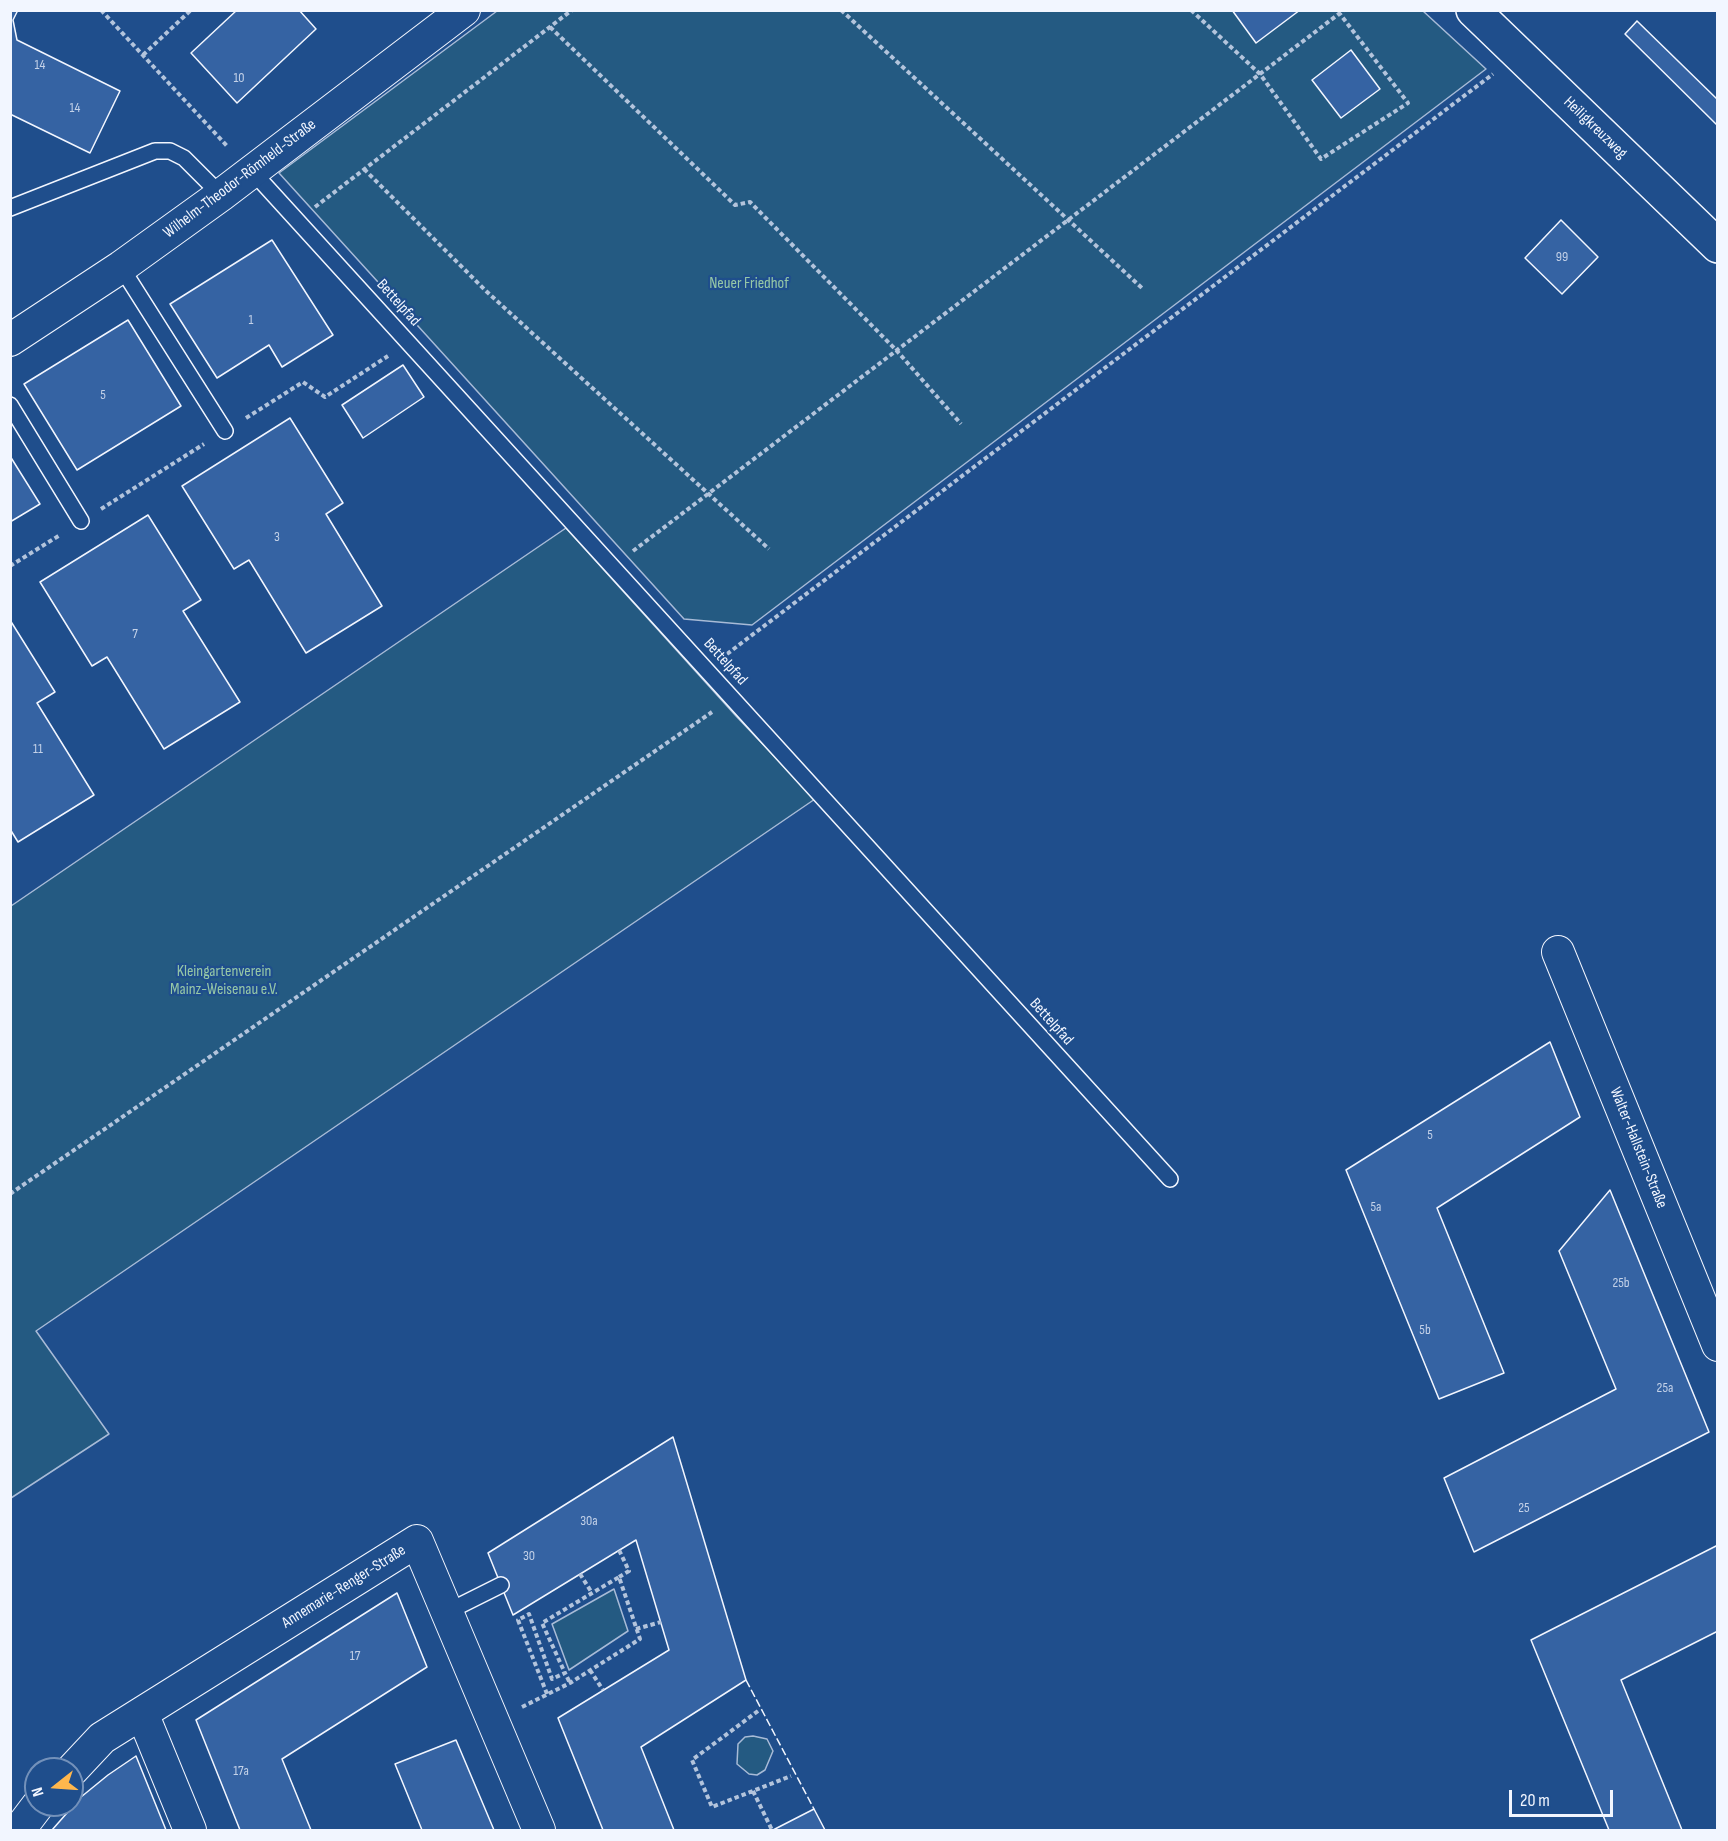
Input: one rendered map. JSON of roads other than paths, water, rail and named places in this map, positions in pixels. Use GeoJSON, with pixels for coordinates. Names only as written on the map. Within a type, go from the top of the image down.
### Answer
{"type":"FeatureCollection","features":[{"type":"Feature","properties":{"kind":"street","name":"Wilhelm-Theodor-Römheld-Straße"},"geometry":{"type":"LineString","coordinates":[[10,340],[121,267],[221,195],[464,10]]}},
{"type":"Feature","properties":{"kind":"street","name":"Heiligkreuzweg"},"geometry":{"type":"LineString","coordinates":[[1473,10],[1718,246]]}},
{"type":"Feature","properties":{"kind":"street","name":"Walter-Hallstein-Straße"},"geometry":{"type":"LineString","coordinates":[[1558,952],[1718,1345]]}},
{"type":"Feature","properties":{"kind":"street","name":"Annemarie-Renger-Straße"},"geometry":{"type":"LineString","coordinates":[[84,1757],[102,1738],[417,1541],[539,1830]]}},
{"type":"Feature","properties":{"kind":"street"},"geometry":{"type":"LineString","coordinates":[[142,1713],[190,1830]]}},
{"type":"Feature","properties":{"kind":"street"},"geometry":{"type":"LineString","coordinates":[[19,1830],[29,1817]]}},
{"type":"Feature","properties":{"kind":"lane"},"geometry":{"type":"LineString","coordinates":[[10,208],[154,151],[170,152],[184,158],[221,195]]}},
{"type":"Feature","properties":{"kind":"lane","name":"Bettelpfad"},"geometry":{"type":"LineString","coordinates":[[252,171],[1170,1179]]}},
{"type":"Feature","properties":{"kind":"lane"},"geometry":{"type":"LineString","coordinates":[[121,267],[225,431]]}},
{"type":"Feature","properties":{"kind":"lane"},"geometry":{"type":"LineString","coordinates":[[10,405],[81,521]]}},
{"type":"Feature","properties":{"kind":"lane"},"geometry":{"type":"LineString","coordinates":[[447,1612],[501,1585]]}},
{"type":"Feature","properties":{"kind":"park label","name":"Neuer Friedhof"},"geometry":{"type":"Point","coordinates":[749,284]}},
{"type":"Feature","properties":{"kind":"park label","name":"Kleingartenverein Mainz-Weisenau e.V."},"geometry":{"type":"Point","coordinates":[224,981]}}]}
